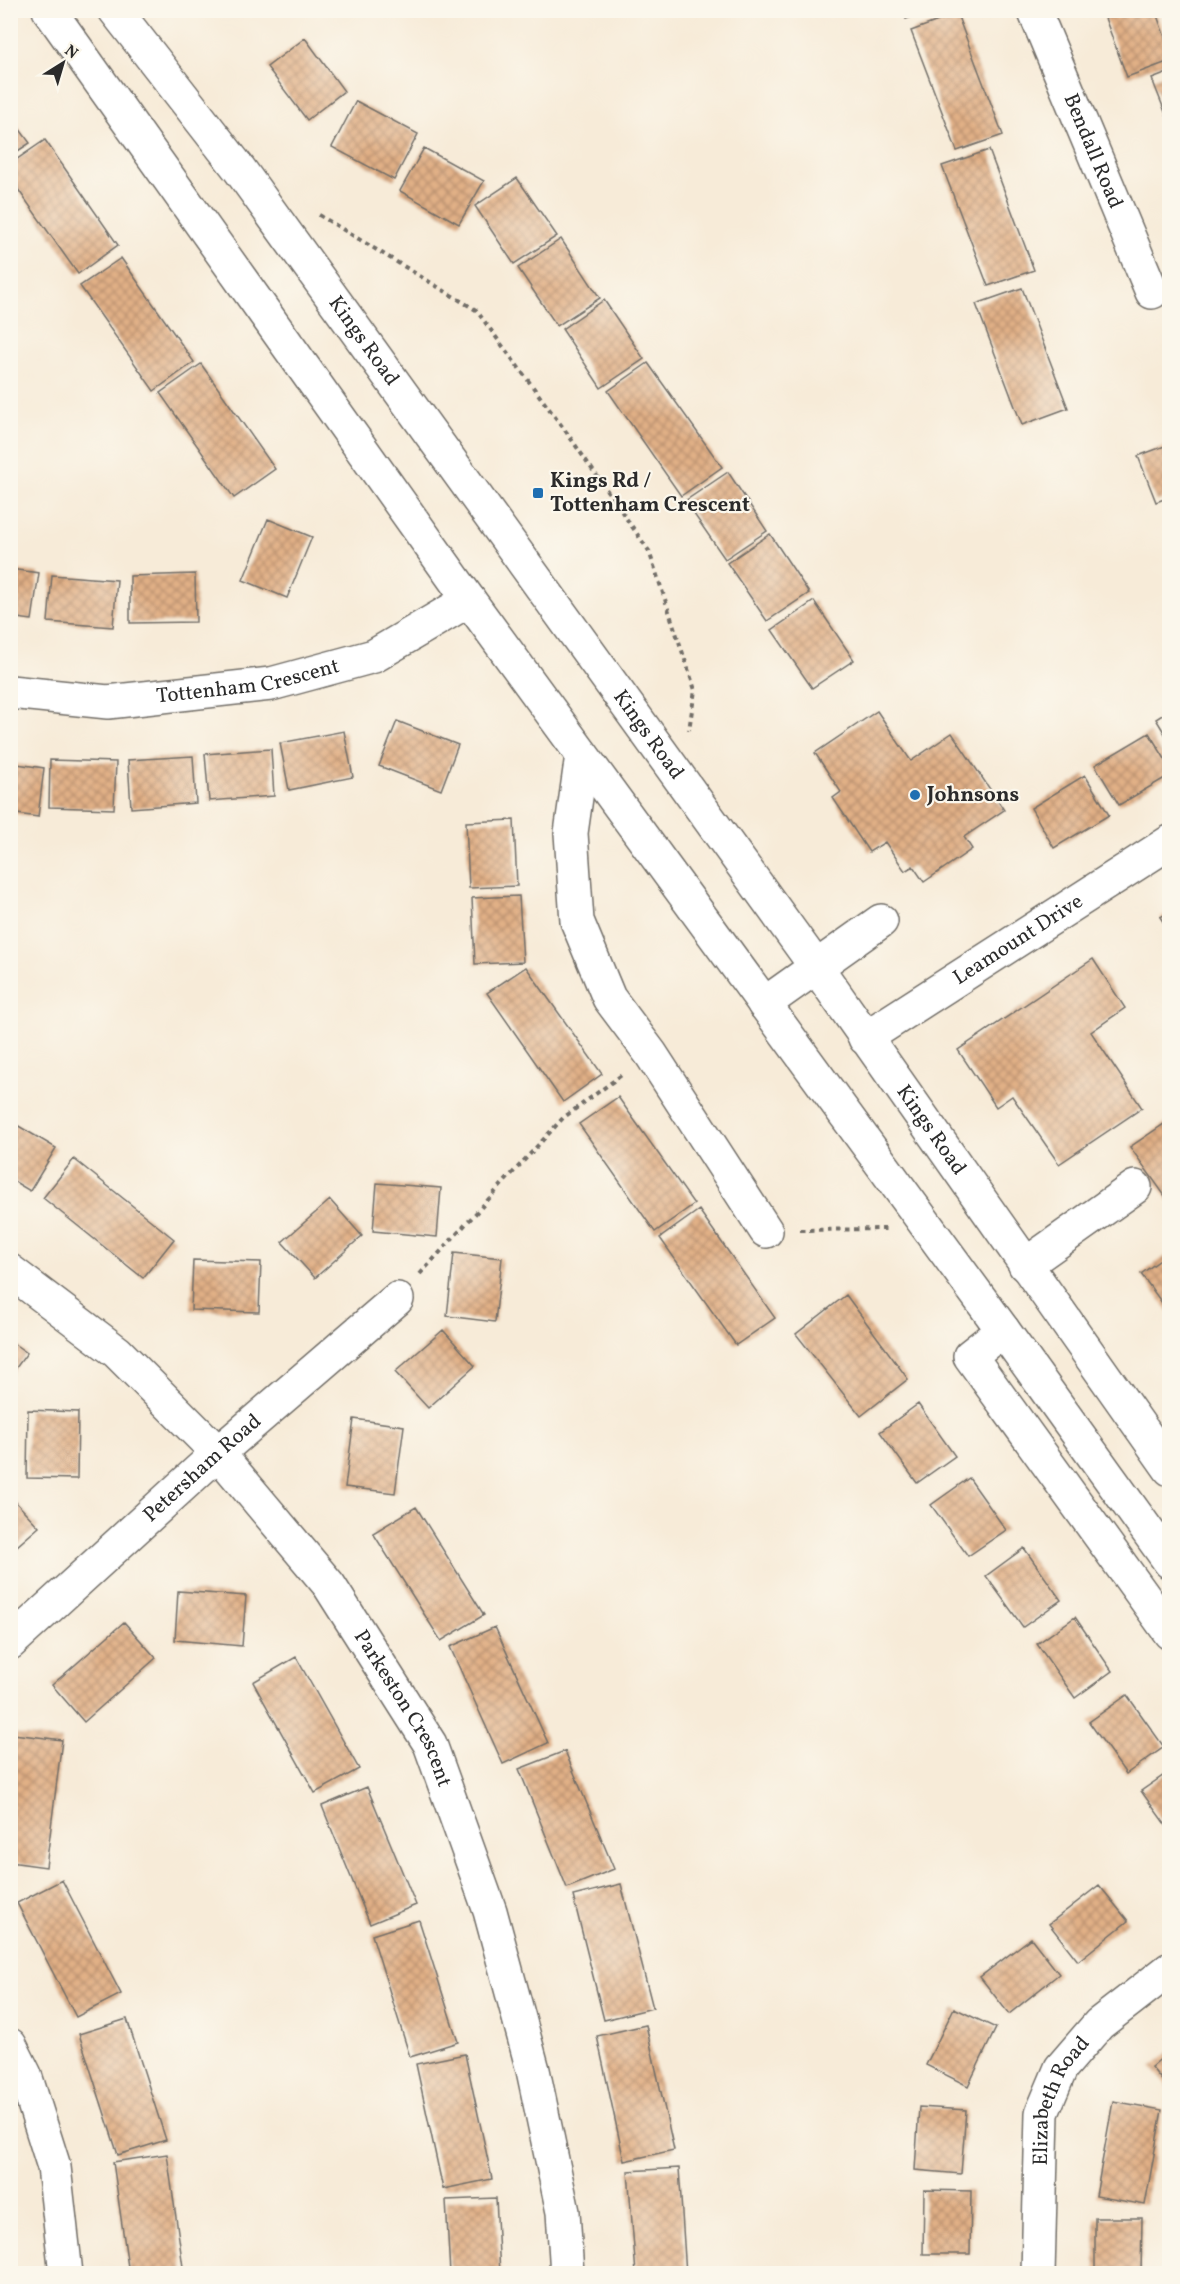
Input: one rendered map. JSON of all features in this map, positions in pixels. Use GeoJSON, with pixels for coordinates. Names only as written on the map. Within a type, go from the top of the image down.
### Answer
{"type":"FeatureCollection","features":[{"type":"Feature","properties":{"kind":"street"},"geometry":{"type":"LineString","coordinates":[[49,10],[469,600],[1170,1562]]}},
{"type":"Feature","properties":{"kind":"street","name":"Kings Road"},"geometry":{"type":"LineString","coordinates":[[116,10],[247,179],[817,968],[1170,1469]]}},
{"type":"Feature","properties":{"kind":"street","name":"Bendall Road"},"geometry":{"type":"LineString","coordinates":[[1034,10],[1152,292]]}},
{"type":"Feature","properties":{"kind":"street","name":"Tottenham Crescent"},"geometry":{"type":"LineString","coordinates":[[10,692],[108,702],[271,684],[374,656],[469,600]]}},
{"type":"Feature","properties":{"kind":"street"},"geometry":{"type":"LineString","coordinates":[[582,755],[571,833],[577,921],[609,998],[651,1054],[766,1231]]}},
{"type":"Feature","properties":{"kind":"street","name":"Leamount Drive"},"geometry":{"type":"LineString","coordinates":[[865,1038],[1170,842]]}},
{"type":"Feature","properties":{"kind":"street"},"geometry":{"type":"LineString","coordinates":[[764,1004],[881,921]]}},
{"type":"Feature","properties":{"kind":"street"},"geometry":{"type":"LineString","coordinates":[[1025,1265],[1135,1187]]}},
{"type":"Feature","properties":{"kind":"street","name":"Parkeston Crescent"},"geometry":{"type":"LineString","coordinates":[[10,1271],[117,1353],[218,1453],[329,1585],[430,1744],[490,1911],[533,2070],[563,2212],[567,2274]]}},
{"type":"Feature","properties":{"kind":"street","name":"Petersham Road"},"geometry":{"type":"LineString","coordinates":[[10,1643],[218,1453],[397,1299]]}},
{"type":"Feature","properties":{"kind":"street"},"geometry":{"type":"LineString","coordinates":[[1003,1330],[970,1356],[1170,1633]]}},
{"type":"Feature","properties":{"kind":"street","name":"Elizabeth Road"},"geometry":{"type":"LineString","coordinates":[[1038,2274],[1042,2113],[1061,2068],[1099,2024],[1170,1969]]}},
{"type":"Feature","properties":{"kind":"street"},"geometry":{"type":"LineString","coordinates":[[10,2044],[25,2075],[54,2168],[66,2274]]}},
{"type":"Feature","properties":{"kind":"path"},"geometry":{"type":"LineString","coordinates":[[311,210],[477,310],[567,433],[649,551],[695,690]]}},
{"type":"Feature","properties":{"kind":"path"},"geometry":{"type":"LineString","coordinates":[[397,1299],[563,1118],[651,1054]]}},
{"type":"Feature","properties":{"kind":"path"},"geometry":{"type":"LineString","coordinates":[[766,1231],[927,1228]]}},
{"type":"Feature","properties":{"kind":"building"},"geometry":{"type":"Polygon","coordinates":[[[902,10],[929,10],[929,11],[906,19],[902,10]]]}},
{"type":"Feature","properties":{"kind":"building"},"geometry":{"type":"Polygon","coordinates":[[[1102,10],[1155,10],[1170,51],[1170,61],[1127,77],[1102,10]]]}},
{"type":"Feature","properties":{"kind":"building"},"geometry":{"type":"Polygon","coordinates":[[[957,14],[1003,135],[957,151],[911,31],[957,14]]]}},
{"type":"Feature","properties":{"kind":"building"},"geometry":{"type":"Polygon","coordinates":[[[305,38],[344,91],[307,120],[267,67],[305,38]]]}},
{"type":"Feature","properties":{"kind":"building"},"geometry":{"type":"Polygon","coordinates":[[[1170,72],[1170,122],[1169,122],[1152,79],[1170,72]]]}},
{"type":"Feature","properties":{"kind":"building"},"geometry":{"type":"Polygon","coordinates":[[[356,101],[418,134],[394,180],[332,147],[356,101]]]}},
{"type":"Feature","properties":{"kind":"building"},"geometry":{"type":"Polygon","coordinates":[[[10,116],[30,143],[10,156],[10,116]]]}},
{"type":"Feature","properties":{"kind":"building"},"geometry":{"type":"Polygon","coordinates":[[[45,140],[118,245],[78,274],[10,178],[10,164],[45,140]]]}},
{"type":"Feature","properties":{"kind":"building"},"geometry":{"type":"Polygon","coordinates":[[[424,148],[484,181],[459,224],[400,191],[424,148]]]}},
{"type":"Feature","properties":{"kind":"building"},"geometry":{"type":"Polygon","coordinates":[[[989,150],[1034,270],[988,286],[942,166],[989,150]]]}},
{"type":"Feature","properties":{"kind":"building"},"geometry":{"type":"Polygon","coordinates":[[[517,178],[557,236],[514,264],[475,206],[517,178]]]}},
{"type":"Feature","properties":{"kind":"building"},"geometry":{"type":"Polygon","coordinates":[[[561,239],[600,298],[557,326],[518,268],[561,239]]]}},
{"type":"Feature","properties":{"kind":"building"},"geometry":{"type":"Polygon","coordinates":[[[121,258],[194,362],[154,391],[80,286],[121,258]]]}},
{"type":"Feature","properties":{"kind":"building"},"geometry":{"type":"Polygon","coordinates":[[[1022,288],[1068,408],[1022,425],[976,304],[1022,288]]]}},
{"type":"Feature","properties":{"kind":"building"},"geometry":{"type":"Polygon","coordinates":[[[604,300],[644,359],[601,388],[562,329],[604,300]]]}},
{"type":"Feature","properties":{"kind":"building"},"geometry":{"type":"Polygon","coordinates":[[[648,363],[722,467],[681,496],[608,391],[648,363]]]}},
{"type":"Feature","properties":{"kind":"building"},"geometry":{"type":"Polygon","coordinates":[[[201,364],[275,469],[234,498],[160,393],[201,364]]]}},
{"type":"Feature","properties":{"kind":"building"},"geometry":{"type":"Polygon","coordinates":[[[1170,444],[1170,497],[1156,502],[1138,456],[1170,444]]]}},
{"type":"Feature","properties":{"kind":"building"},"geometry":{"type":"Polygon","coordinates":[[[728,472],[767,531],[725,559],[685,501],[728,472]]]}},
{"type":"Feature","properties":{"kind":"building"},"geometry":{"type":"Polygon","coordinates":[[[268,519],[312,537],[287,598],[243,580],[268,519]]]}},
{"type":"Feature","properties":{"kind":"building"},"geometry":{"type":"Polygon","coordinates":[[[770,534],[809,593],[767,621],[727,563],[770,534]]]}},
{"type":"Feature","properties":{"kind":"building"},"geometry":{"type":"Polygon","coordinates":[[[10,569],[39,573],[32,620],[10,617],[10,569]]]}},
{"type":"Feature","properties":{"kind":"building"},"geometry":{"type":"Polygon","coordinates":[[[195,574],[196,622],[130,623],[130,576],[195,574]]]}},
{"type":"Feature","properties":{"kind":"building"},"geometry":{"type":"Polygon","coordinates":[[[52,575],[117,580],[113,627],[48,622],[52,575]]]}},
{"type":"Feature","properties":{"kind":"building"},"geometry":{"type":"Polygon","coordinates":[[[814,601],[854,660],[812,688],[772,630],[814,601]]]}},
{"type":"Feature","properties":{"kind":"building"},"geometry":{"type":"Polygon","coordinates":[[[1170,710],[1170,742],[1156,719],[1170,710]]]}},
{"type":"Feature","properties":{"kind":"building","name":"Johnsons"},"geometry":{"type":"Polygon","coordinates":[[[877,711],[911,761],[952,733],[1004,810],[964,837],[972,849],[924,882],[913,866],[905,871],[885,842],[869,852],[833,798],[841,792],[815,753],[877,711]]]}},
{"type":"Feature","properties":{"kind":"building"},"geometry":{"type":"Polygon","coordinates":[[[397,721],[458,745],[441,790],[379,766],[397,721]]]}},
{"type":"Feature","properties":{"kind":"building"},"geometry":{"type":"Polygon","coordinates":[[[344,731],[353,777],[289,790],[280,743],[344,731]]]}},
{"type":"Feature","properties":{"kind":"building"},"geometry":{"type":"Polygon","coordinates":[[[1149,733],[1170,767],[1170,775],[1119,805],[1095,765],[1149,733]]]}},
{"type":"Feature","properties":{"kind":"building"},"geometry":{"type":"Polygon","coordinates":[[[271,749],[274,796],[209,801],[205,754],[271,749]]]}},
{"type":"Feature","properties":{"kind":"building"},"geometry":{"type":"Polygon","coordinates":[[[193,756],[196,803],[131,808],[128,760],[193,756]]]}},
{"type":"Feature","properties":{"kind":"building"},"geometry":{"type":"Polygon","coordinates":[[[50,760],[116,762],[114,809],[49,807],[50,760]]]}},
{"type":"Feature","properties":{"kind":"building"},"geometry":{"type":"Polygon","coordinates":[[[10,763],[44,768],[38,817],[10,813],[10,763]]]}},
{"type":"Feature","properties":{"kind":"building"},"geometry":{"type":"Polygon","coordinates":[[[1085,775],[1109,815],[1054,848],[1031,808],[1085,775]]]}},
{"type":"Feature","properties":{"kind":"building"},"geometry":{"type":"Polygon","coordinates":[[[514,820],[517,886],[469,888],[466,822],[514,820]]]}},
{"type":"Feature","properties":{"kind":"building"},"geometry":{"type":"Polygon","coordinates":[[[519,896],[523,962],[475,964],[472,898],[519,896]]]}},
{"type":"Feature","properties":{"kind":"building"},"geometry":{"type":"Polygon","coordinates":[[[1170,912],[1170,932],[1160,917],[1170,912]]]}},
{"type":"Feature","properties":{"kind":"building"},"geometry":{"type":"Polygon","coordinates":[[[1093,959],[1125,1008],[1091,1032],[1142,1108],[1059,1164],[1012,1096],[996,1107],[958,1050],[1093,959]]]}},
{"type":"Feature","properties":{"kind":"building"},"geometry":{"type":"Polygon","coordinates":[[[526,967],[602,1074],[563,1102],[487,993],[526,967]]]}},
{"type":"Feature","properties":{"kind":"building"},"geometry":{"type":"Polygon","coordinates":[[[618,1097],[694,1204],[655,1232],[579,1124],[618,1097]]]}},
{"type":"Feature","properties":{"kind":"building"},"geometry":{"type":"Polygon","coordinates":[[[1170,1120],[1170,1203],[1130,1147],[1170,1120]]]}},
{"type":"Feature","properties":{"kind":"building"},"geometry":{"type":"Polygon","coordinates":[[[10,1121],[56,1148],[30,1191],[10,1179],[10,1121]]]}},
{"type":"Feature","properties":{"kind":"building"},"geometry":{"type":"Polygon","coordinates":[[[74,1159],[174,1239],[143,1278],[43,1198],[74,1159]]]}},
{"type":"Feature","properties":{"kind":"building"},"geometry":{"type":"Polygon","coordinates":[[[377,1183],[441,1188],[437,1237],[373,1231],[377,1183]]]}},
{"type":"Feature","properties":{"kind":"building"},"geometry":{"type":"Polygon","coordinates":[[[330,1200],[362,1236],[315,1278],[282,1242],[330,1200]]]}},
{"type":"Feature","properties":{"kind":"building"},"geometry":{"type":"Polygon","coordinates":[[[699,1210],[775,1318],[736,1345],[660,1238],[699,1210]]]}},
{"type":"Feature","properties":{"kind":"building"},"geometry":{"type":"Polygon","coordinates":[[[454,1253],[502,1258],[495,1322],[447,1316],[454,1253]]]}},
{"type":"Feature","properties":{"kind":"building"},"geometry":{"type":"Polygon","coordinates":[[[1170,1253],[1170,1314],[1141,1274],[1170,1253]]]}},
{"type":"Feature","properties":{"kind":"building"},"geometry":{"type":"Polygon","coordinates":[[[193,1260],[261,1262],[259,1312],[191,1310],[193,1260]]]}},
{"type":"Feature","properties":{"kind":"building"},"geometry":{"type":"Polygon","coordinates":[[[846,1295],[908,1379],[861,1416],[796,1334],[846,1295]]]}},
{"type":"Feature","properties":{"kind":"building"},"geometry":{"type":"Polygon","coordinates":[[[443,1330],[475,1366],[428,1408],[395,1372],[443,1330]]]}},
{"type":"Feature","properties":{"kind":"building"},"geometry":{"type":"Polygon","coordinates":[[[10,1341],[27,1353],[10,1376],[10,1341]]]}},
{"type":"Feature","properties":{"kind":"building"},"geometry":{"type":"Polygon","coordinates":[[[918,1404],[955,1456],[917,1483],[880,1432],[918,1404]]]}},
{"type":"Feature","properties":{"kind":"building"},"geometry":{"type":"Polygon","coordinates":[[[28,1410],[78,1412],[77,1479],[27,1478],[28,1410]]]}},
{"type":"Feature","properties":{"kind":"building"},"geometry":{"type":"Polygon","coordinates":[[[354,1419],[404,1426],[395,1493],[345,1487],[354,1419]]]}},
{"type":"Feature","properties":{"kind":"building"},"geometry":{"type":"Polygon","coordinates":[[[969,1478],[1006,1530],[968,1556],[931,1505],[969,1478]]]}},
{"type":"Feature","properties":{"kind":"building"},"geometry":{"type":"Polygon","coordinates":[[[10,1496],[39,1527],[10,1552],[10,1496]]]}},
{"type":"Feature","properties":{"kind":"building"},"geometry":{"type":"Polygon","coordinates":[[[416,1507],[484,1615],[441,1641],[373,1533],[416,1507]]]}},
{"type":"Feature","properties":{"kind":"building"},"geometry":{"type":"Polygon","coordinates":[[[1024,1548],[1061,1600],[1023,1627],[986,1576],[1024,1548]]]}},
{"type":"Feature","properties":{"kind":"building"},"geometry":{"type":"Polygon","coordinates":[[[178,1591],[246,1596],[242,1646],[175,1640],[178,1591]]]}},
{"type":"Feature","properties":{"kind":"building"},"geometry":{"type":"Polygon","coordinates":[[[1075,1617],[1112,1671],[1075,1698],[1037,1644],[1075,1617]]]}},
{"type":"Feature","properties":{"kind":"building"},"geometry":{"type":"Polygon","coordinates":[[[124,1622],[156,1658],[84,1722],[52,1685],[124,1622]]]}},
{"type":"Feature","properties":{"kind":"building"},"geometry":{"type":"Polygon","coordinates":[[[495,1627],[548,1743],[503,1764],[450,1647],[495,1627]]]}},
{"type":"Feature","properties":{"kind":"building"},"geometry":{"type":"Polygon","coordinates":[[[296,1657],[359,1769],[315,1793],[253,1682],[296,1657]]]}},
{"type":"Feature","properties":{"kind":"building"},"geometry":{"type":"Polygon","coordinates":[[[1127,1695],[1164,1747],[1126,1774],[1089,1722],[1127,1695]]]}},
{"type":"Feature","properties":{"kind":"building"},"geometry":{"type":"Polygon","coordinates":[[[13,1734],[62,1740],[46,1867],[10,1862],[10,1751],[13,1734]]]}},
{"type":"Feature","properties":{"kind":"building"},"geometry":{"type":"Polygon","coordinates":[[[565,1751],[614,1869],[567,1888],[519,1769],[565,1751]]]}},
{"type":"Feature","properties":{"kind":"building"},"geometry":{"type":"Polygon","coordinates":[[[1170,1771],[1170,1831],[1141,1791],[1170,1771]]]}},
{"type":"Feature","properties":{"kind":"building"},"geometry":{"type":"Polygon","coordinates":[[[367,1787],[416,1905],[370,1924],[322,1806],[367,1787]]]}},
{"type":"Feature","properties":{"kind":"building"},"geometry":{"type":"Polygon","coordinates":[[[62,1880],[121,1994],[76,2017],[17,1903],[62,1880]]]}},
{"type":"Feature","properties":{"kind":"building"},"geometry":{"type":"Polygon","coordinates":[[[621,1884],[653,2008],[604,2020],[573,1896],[621,1884]]]}},
{"type":"Feature","properties":{"kind":"building"},"geometry":{"type":"Polygon","coordinates":[[[1099,1885],[1128,1921],[1078,1961],[1049,1924],[1099,1885]]]}},
{"type":"Feature","properties":{"kind":"building"},"geometry":{"type":"Polygon","coordinates":[[[419,1920],[458,2042],[410,2057],[372,1935],[419,1920]]]}},
{"type":"Feature","properties":{"kind":"building"},"geometry":{"type":"Polygon","coordinates":[[[1031,1938],[1059,1974],[1009,2014],[980,1977],[1031,1938]]]}},
{"type":"Feature","properties":{"kind":"building"},"geometry":{"type":"Polygon","coordinates":[[[954,2008],[996,2028],[968,2086],[926,2065],[954,2008]]]}},
{"type":"Feature","properties":{"kind":"building"},"geometry":{"type":"Polygon","coordinates":[[[127,2019],[166,2140],[118,2155],[79,2034],[127,2019]]]}},
{"type":"Feature","properties":{"kind":"building"},"geometry":{"type":"Polygon","coordinates":[[[646,2025],[674,2150],[624,2161],[597,2036],[646,2025]]]}},
{"type":"Feature","properties":{"kind":"building"},"geometry":{"type":"Polygon","coordinates":[[[1170,2051],[1170,2090],[1151,2067],[1170,2051]]]}},
{"type":"Feature","properties":{"kind":"building"},"geometry":{"type":"Polygon","coordinates":[[[465,2054],[492,2179],[443,2189],[416,2064],[465,2054]]]}},
{"type":"Feature","properties":{"kind":"building"},"geometry":{"type":"Polygon","coordinates":[[[1113,2101],[1162,2110],[1145,2205],[1096,2196],[1113,2101]]]}},
{"type":"Feature","properties":{"kind":"building"},"geometry":{"type":"Polygon","coordinates":[[[919,2107],[966,2110],[961,2174],[915,2170],[919,2107]]]}},
{"type":"Feature","properties":{"kind":"building"},"geometry":{"type":"Polygon","coordinates":[[[167,2154],[184,2274],[129,2274],[113,2162],[167,2154]]]}},
{"type":"Feature","properties":{"kind":"building"},"geometry":{"type":"Polygon","coordinates":[[[679,2168],[686,2274],[636,2274],[628,2171],[679,2168]]]}},
{"type":"Feature","properties":{"kind":"building"},"geometry":{"type":"Polygon","coordinates":[[[924,2190],[971,2191],[970,2254],[923,2254],[924,2190]]]}},
{"type":"Feature","properties":{"kind":"building"},"geometry":{"type":"Polygon","coordinates":[[[496,2198],[500,2274],[450,2274],[446,2200],[496,2198]]]}},
{"type":"Feature","properties":{"kind":"building"},"geometry":{"type":"Polygon","coordinates":[[[1095,2218],[1142,2218],[1141,2274],[1095,2274],[1095,2218]]]}},
{"type":"Feature","properties":{"kind":"place","name":"Kings Rd / Tottenham Crescent"},"geometry":{"type":"Point","coordinates":[538,493]}},
{"type":"Feature","properties":{"kind":"place","name":"Johnsons"},"geometry":{"type":"Point","coordinates":[915,795]}}]}
